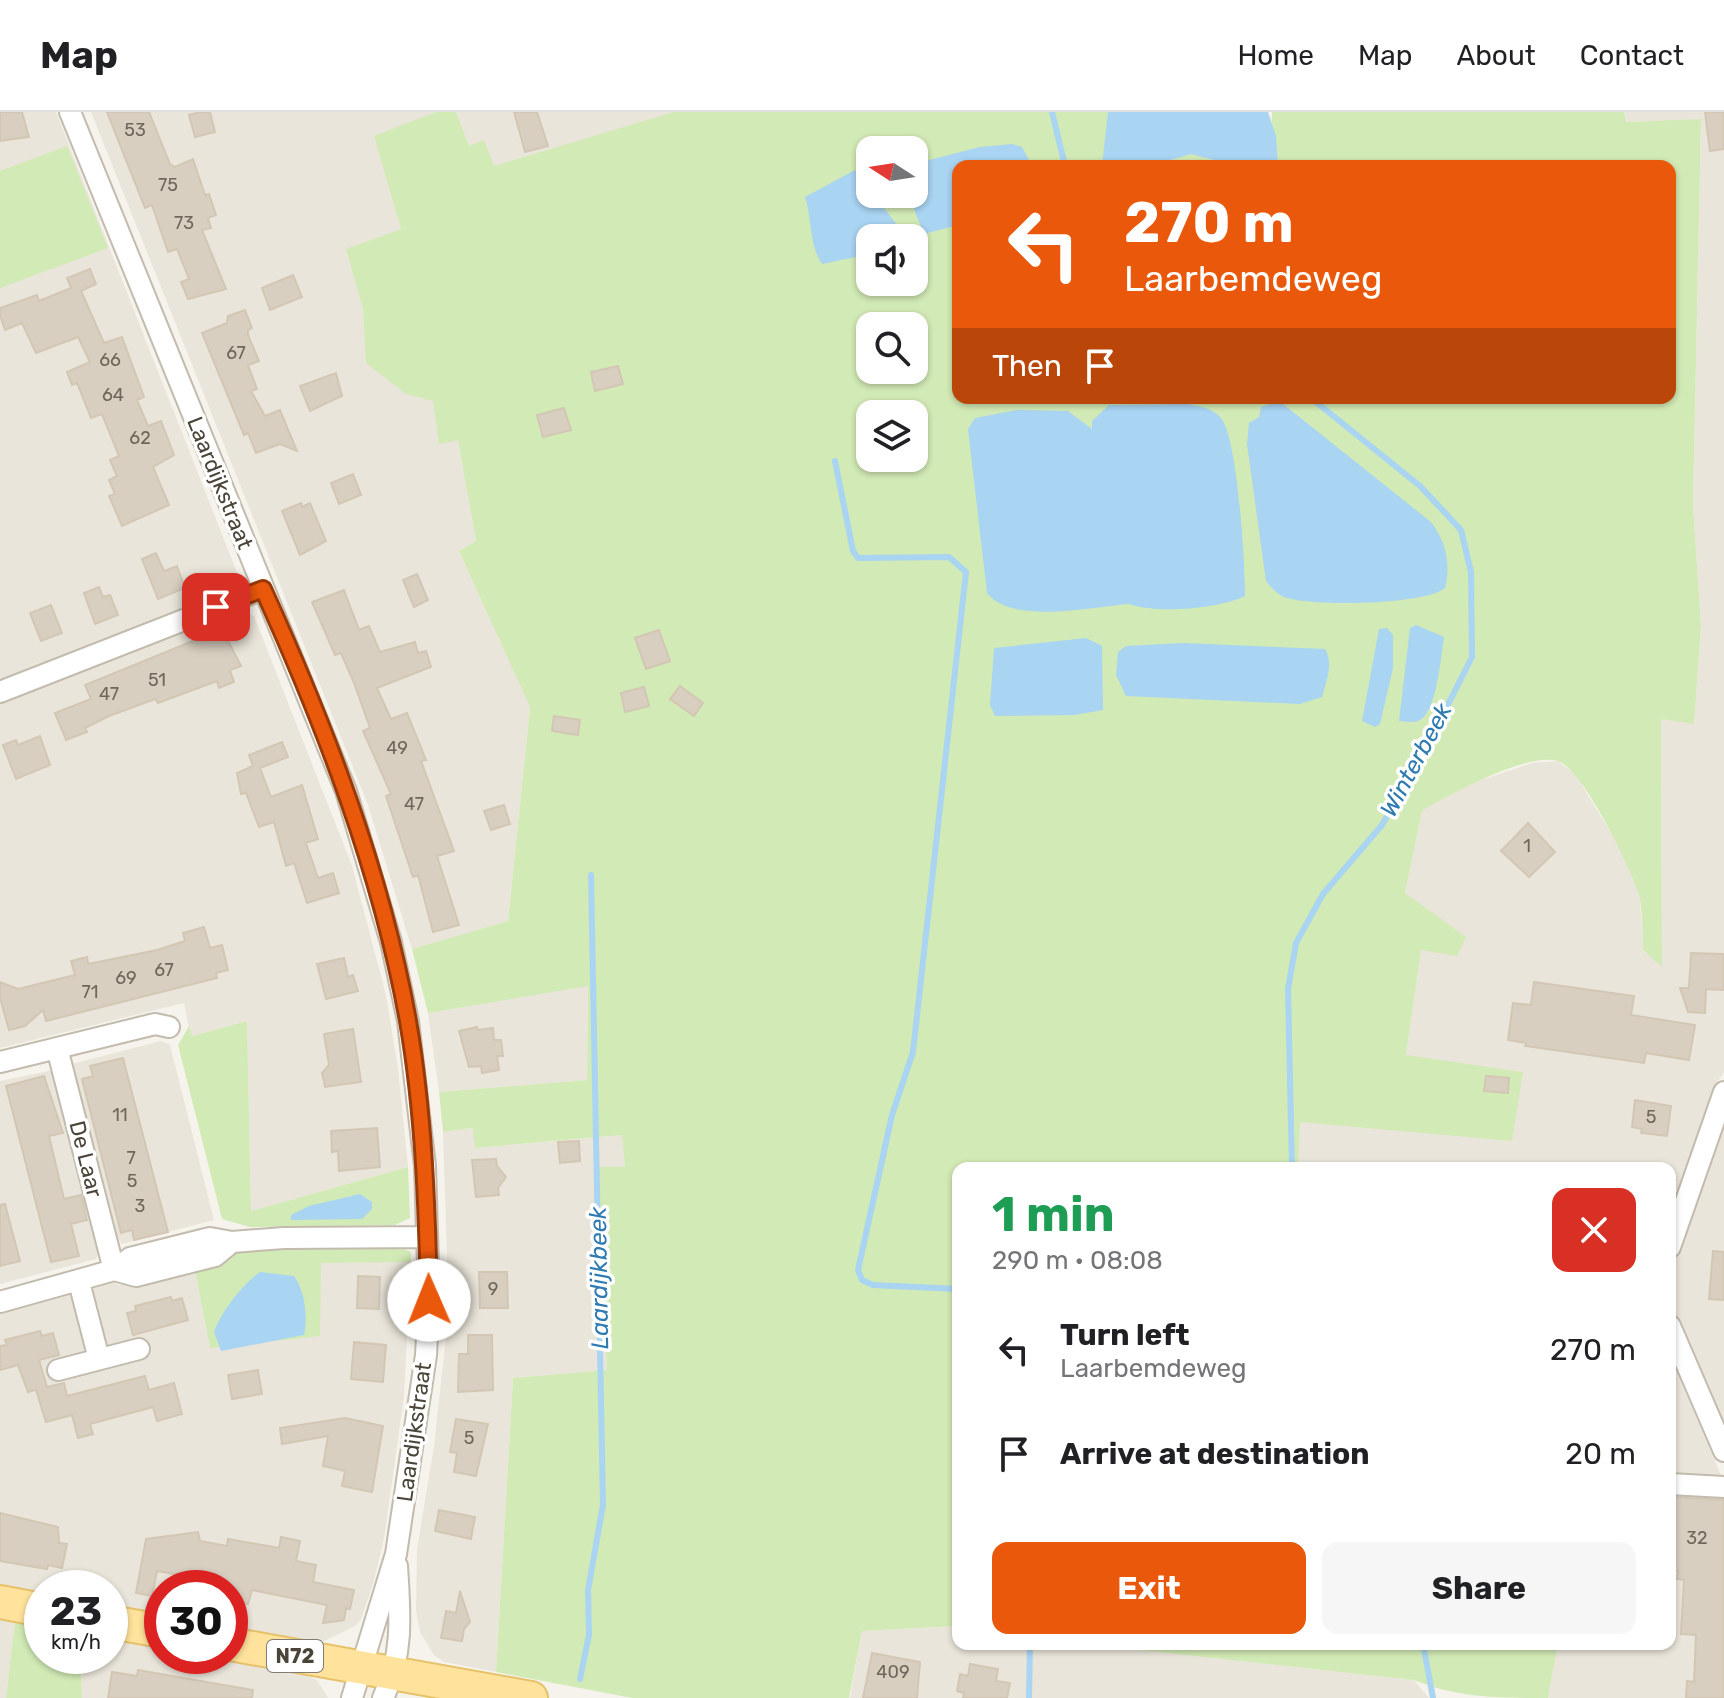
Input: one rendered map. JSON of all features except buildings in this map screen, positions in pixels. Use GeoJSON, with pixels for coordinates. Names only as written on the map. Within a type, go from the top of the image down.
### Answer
{"type":"FeatureCollection","features":[{"type":"Feature","properties":{"kind":"main road"},"geometry":{"type":"LineString","coordinates":[[0,1602],[24,1607]]}},
{"type":"Feature","properties":{"kind":"main road","name":"N72"},"geometry":{"type":"LineString","coordinates":[[248,1650],[356,1683],[531,1698]]}},
{"type":"Feature","properties":{"kind":"street","name":"Laardijkstraat"},"geometry":{"type":"LineString","coordinates":[[74,116],[105,204],[346,791],[391,942],[408,1021],[418,1095],[427,1237],[426,1355],[396,1554],[356,1683]]}},
{"type":"Feature","properties":{"kind":"street"},"geometry":{"type":"LineString","coordinates":[[0,692],[263,589]]}},
{"type":"Feature","properties":{"kind":"street"},"geometry":{"type":"LineString","coordinates":[[0,1062],[155,1024],[169,1027]]}},
{"type":"Feature","properties":{"kind":"street","name":"De Laar"},"geometry":{"type":"LineString","coordinates":[[57,1048],[114,1270]]}},
{"type":"Feature","properties":{"kind":"street"},"geometry":{"type":"LineString","coordinates":[[1676,1230],[1724,1092]]}},
{"type":"Feature","properties":{"kind":"street"},"geometry":{"type":"LineString","coordinates":[[0,1302],[79,1282],[114,1270],[130,1258],[210,1238],[232,1242],[284,1238],[427,1237]]}},
{"type":"Feature","properties":{"kind":"street"},"geometry":{"type":"LineString","coordinates":[[79,1282],[99,1359]]}},
{"type":"Feature","properties":{"kind":"street"},"geometry":{"type":"LineString","coordinates":[[1676,1340],[1724,1451]]}},
{"type":"Feature","properties":{"kind":"street"},"geometry":{"type":"LineString","coordinates":[[58,1370],[139,1349]]}},
{"type":"Feature","properties":{"kind":"street"},"geometry":{"type":"LineString","coordinates":[[1676,1484],[1724,1487]]}},
{"type":"Feature","properties":{"kind":"street","name":"Laardijkstraat"},"geometry":{"type":"LineString","coordinates":[[388,1686],[400,1641],[396,1554]]}},
{"type":"Feature","properties":{"kind":"shaded area"},"geometry":{"type":"Polygon","coordinates":[[[0,112],[56,112],[238,575],[234,584],[221,594],[0,680],[0,112]]]}},
{"type":"Feature","properties":{"kind":"shaded area"},"geometry":{"type":"Polygon","coordinates":[[[91,112],[436,112],[413,122],[401,229],[347,250],[363,309],[367,363],[433,401],[458,439],[476,541],[459,551],[530,706],[508,921],[412,949],[368,805],[91,112]]]}},
{"type":"Feature","properties":{"kind":"shaded area"},"geometry":{"type":"Polygon","coordinates":[[[456,112],[675,114],[494,166],[469,147],[456,112]]]}},
{"type":"Feature","properties":{"kind":"shaded area"},"geometry":{"type":"Polygon","coordinates":[[[1624,112],[1724,112],[1724,1072],[1716,1084],[1676,1197],[1676,1162],[1298,1162],[1299,1122],[1522,1072],[1406,1056],[1421,949],[1405,893],[1422,811],[1472,783],[1532,763],[1558,761],[1575,774],[1628,861],[1640,899],[1643,950],[1662,966],[1661,719],[1694,723],[1701,626],[1693,505],[1701,120],[1625,122],[1624,112]]]}},
{"type":"Feature","properties":{"kind":"shaded area"},"geometry":{"type":"Polygon","coordinates":[[[241,610],[254,616],[352,866],[386,995],[398,1069],[408,1167],[251,1211],[247,1021],[191,1036],[184,1003],[0,1048],[0,702],[217,616],[241,610]]]}},
{"type":"Feature","properties":{"kind":"shaded area"},"geometry":{"type":"Polygon","coordinates":[[[588,985],[587,1080],[439,1092],[428,1013],[588,985]]]}},
{"type":"Feature","properties":{"kind":"shaded area"},"geometry":{"type":"Polygon","coordinates":[[[161,1041],[170,1045],[214,1220],[122,1244],[116,1236],[72,1064],[161,1041]]]}},
{"type":"Feature","properties":{"kind":"shaded area"},"geometry":{"type":"Polygon","coordinates":[[[53,1070],[99,1252],[96,1259],[0,1284],[0,1081],[53,1070]]]}},
{"type":"Feature","properties":{"kind":"shaded area"},"geometry":{"type":"Polygon","coordinates":[[[1724,1098],[1724,1445],[1676,1327],[1678,1246],[1724,1098]]]}},
{"type":"Feature","properties":{"kind":"shaded area"},"geometry":{"type":"Polygon","coordinates":[[[474,1128],[476,1148],[623,1135],[625,1167],[596,1168],[607,1370],[513,1378],[496,1672],[444,1662],[434,1655],[420,1632],[416,1611],[417,1550],[434,1446],[446,1337],[448,1286],[443,1132],[474,1128]]]}},
{"type":"Feature","properties":{"kind":"shaded area"},"geometry":{"type":"Polygon","coordinates":[[[321,1262],[411,1262],[404,1396],[384,1539],[373,1584],[361,1619],[355,1626],[316,1645],[248,1632],[248,1570],[144,1570],[144,1613],[128,1610],[128,1570],[24,1570],[24,1592],[0,1587],[0,1311],[69,1293],[78,1299],[87,1353],[50,1362],[54,1381],[149,1355],[144,1338],[106,1348],[88,1297],[94,1286],[113,1282],[119,1285],[194,1266],[210,1348],[321,1262]]]}},
{"type":"Feature","properties":{"kind":"shaded area"},"geometry":{"type":"Polygon","coordinates":[[[1676,1371],[1724,1482],[1724,1698],[1548,1698],[1557,1650],[1676,1650],[1676,1371]]]}},
{"type":"Feature","properties":{"kind":"shaded area"},"geometry":{"type":"Polygon","coordinates":[[[0,1618],[15,1621],[6,1698],[0,1698],[0,1618]]]}},
{"type":"Feature","properties":{"kind":"shaded area"},"geometry":{"type":"Polygon","coordinates":[[[952,1626],[952,1650],[1139,1650],[1414,1680],[1429,1698],[850,1698],[862,1631],[952,1626]]]}},
{"type":"Feature","properties":{"kind":"shaded area"},"geometry":{"type":"Polygon","coordinates":[[[128,1641],[144,1644],[144,1674],[248,1674],[248,1663],[303,1674],[317,1680],[328,1698],[82,1698],[81,1674],[128,1674],[128,1641]]]}},
{"type":"Feature","properties":{"kind":"green space"},"geometry":{"type":"Polygon","coordinates":[[[436,112],[456,112],[469,146],[484,140],[494,166],[674,112],[1120,112],[1133,160],[952,160],[952,404],[1676,404],[1676,160],[1162,160],[1181,154],[1271,142],[1272,112],[1624,112],[1626,122],[1701,119],[1693,505],[1701,626],[1694,724],[1661,719],[1662,967],[1643,950],[1639,895],[1617,843],[1580,781],[1558,761],[1527,763],[1488,777],[1422,811],[1405,893],[1466,937],[1457,956],[1421,950],[1406,1055],[1523,1072],[1512,1141],[1300,1122],[1298,1162],[952,1162],[952,1626],[862,1631],[849,1698],[632,1698],[496,1672],[513,1378],[607,1370],[596,1167],[625,1167],[622,1135],[475,1148],[473,1128],[443,1132],[439,1092],[587,1080],[588,986],[428,1013],[412,949],[508,921],[530,707],[459,551],[476,541],[458,440],[439,444],[433,401],[406,394],[366,363],[363,309],[346,249],[401,229],[374,136],[436,112]]]}},
{"type":"Feature","properties":{"kind":"green space"},"geometry":{"type":"Polygon","coordinates":[[[67,146],[108,248],[0,288],[0,171],[67,146]]]}},
{"type":"Feature","properties":{"kind":"green space"},"geometry":{"type":"Polygon","coordinates":[[[247,1021],[251,1211],[408,1167],[410,1218],[395,1225],[250,1227],[222,1219],[178,1045],[189,1026],[192,1036],[247,1021]]]}},
{"type":"Feature","properties":{"kind":"green space"},"geometry":{"type":"Polygon","coordinates":[[[398,1246],[411,1252],[411,1262],[321,1263],[320,1336],[210,1348],[194,1266],[234,1250],[259,1247],[398,1246]]]}},
{"type":"Feature","properties":{"kind":"green space"},"geometry":{"type":"Polygon","coordinates":[[[15,1621],[24,1622],[24,1674],[81,1674],[82,1698],[6,1698],[15,1621]]]}},
{"type":"Feature","properties":{"kind":"green space"},"geometry":{"type":"Polygon","coordinates":[[[1139,1650],[1557,1650],[1548,1698],[1480,1696],[1414,1680],[1139,1650]]]}},
{"type":"Feature","properties":{"kind":"water"},"geometry":{"type":"Polygon","coordinates":[[[1108,112],[1268,112],[1276,136],[1278,160],[1214,160],[1191,154],[1170,160],[1103,160],[1108,112]]]}},
{"type":"Feature","properties":{"kind":"water"},"geometry":{"type":"Polygon","coordinates":[[[1012,144],[1022,147],[1029,160],[952,160],[952,227],[928,233],[928,224],[920,224],[914,208],[928,208],[928,160],[980,147],[1012,144]]]}},
{"type":"Feature","properties":{"kind":"water"},"geometry":{"type":"Polygon","coordinates":[[[855,170],[856,208],[884,208],[896,224],[856,224],[856,257],[822,264],[815,248],[805,197],[855,170]]]}},
{"type":"Feature","properties":{"kind":"water"},"geometry":{"type":"Polygon","coordinates":[[[1187,404],[1214,412],[1227,430],[1236,475],[1245,596],[1187,609],[1155,609],[1129,604],[1053,612],[1014,609],[999,603],[987,593],[968,429],[975,418],[1017,410],[1068,411],[1092,429],[1092,421],[1109,405],[1187,404]]]}},
{"type":"Feature","properties":{"kind":"water"},"geometry":{"type":"Polygon","coordinates":[[[1283,404],[1431,522],[1446,553],[1445,588],[1415,598],[1341,603],[1284,597],[1272,588],[1266,581],[1247,444],[1249,423],[1259,417],[1261,407],[1283,404]]]}},
{"type":"Feature","properties":{"kind":"water"},"geometry":{"type":"Polygon","coordinates":[[[1416,625],[1444,637],[1439,669],[1434,696],[1424,716],[1416,722],[1399,721],[1410,628],[1416,625]]]}},
{"type":"Feature","properties":{"kind":"water"},"geometry":{"type":"Polygon","coordinates":[[[1387,628],[1393,635],[1393,668],[1380,724],[1375,727],[1362,721],[1379,629],[1387,628]]]}},
{"type":"Feature","properties":{"kind":"water"},"geometry":{"type":"Polygon","coordinates":[[[1086,638],[1102,646],[1103,710],[1075,715],[995,716],[990,705],[994,648],[1086,638]]]}},
{"type":"Feature","properties":{"kind":"water"},"geometry":{"type":"Polygon","coordinates":[[[1183,643],[1325,649],[1329,667],[1322,697],[1300,704],[1126,696],[1116,675],[1118,652],[1126,646],[1183,643]]]}},
{"type":"Feature","properties":{"kind":"water"},"geometry":{"type":"Polygon","coordinates":[[[360,1194],[372,1202],[372,1209],[362,1219],[291,1220],[291,1215],[309,1206],[360,1194]]]}},
{"type":"Feature","properties":{"kind":"water"},"geometry":{"type":"Polygon","coordinates":[[[260,1272],[294,1276],[305,1304],[304,1335],[221,1351],[214,1332],[217,1324],[233,1299],[260,1272]]]}},
{"type":"Feature","properties":{"kind":"waterway","name":"Winterbeek"},"geometry":{"type":"LineString","coordinates":[[1052,112],[1064,160]]}},
{"type":"Feature","properties":{"kind":"waterway","name":"Winterbeek"},"geometry":{"type":"LineString","coordinates":[[1292,1162],[1288,989],[1296,943],[1323,894],[1382,825],[1420,760],[1472,657],[1471,572],[1461,530],[1420,486],[1318,404]]}},
{"type":"Feature","properties":{"kind":"waterway"},"geometry":{"type":"LineString","coordinates":[[835,461],[853,551],[858,558],[949,557],[966,572],[913,1052],[892,1115],[858,1270],[862,1280],[873,1285],[952,1289]]}},
{"type":"Feature","properties":{"kind":"waterway","name":"Laardijkbeek"},"geometry":{"type":"LineString","coordinates":[[580,1679],[589,1635],[588,1590],[603,1505],[591,875]]}},
{"type":"Feature","properties":{"kind":"waterway"},"geometry":{"type":"LineString","coordinates":[[1029,1698],[1030,1650]]}},
{"type":"Feature","properties":{"kind":"waterway","name":"Winterbeek"},"geometry":{"type":"LineString","coordinates":[[1424,1650],[1433,1698]]}},
{"type":"Feature","properties":{"kind":"route"},"geometry":{"type":"LineString","coordinates":[[216,607],[263,589],[346,791],[391,942],[408,1021],[425,1166],[429,1300]]}}]}
